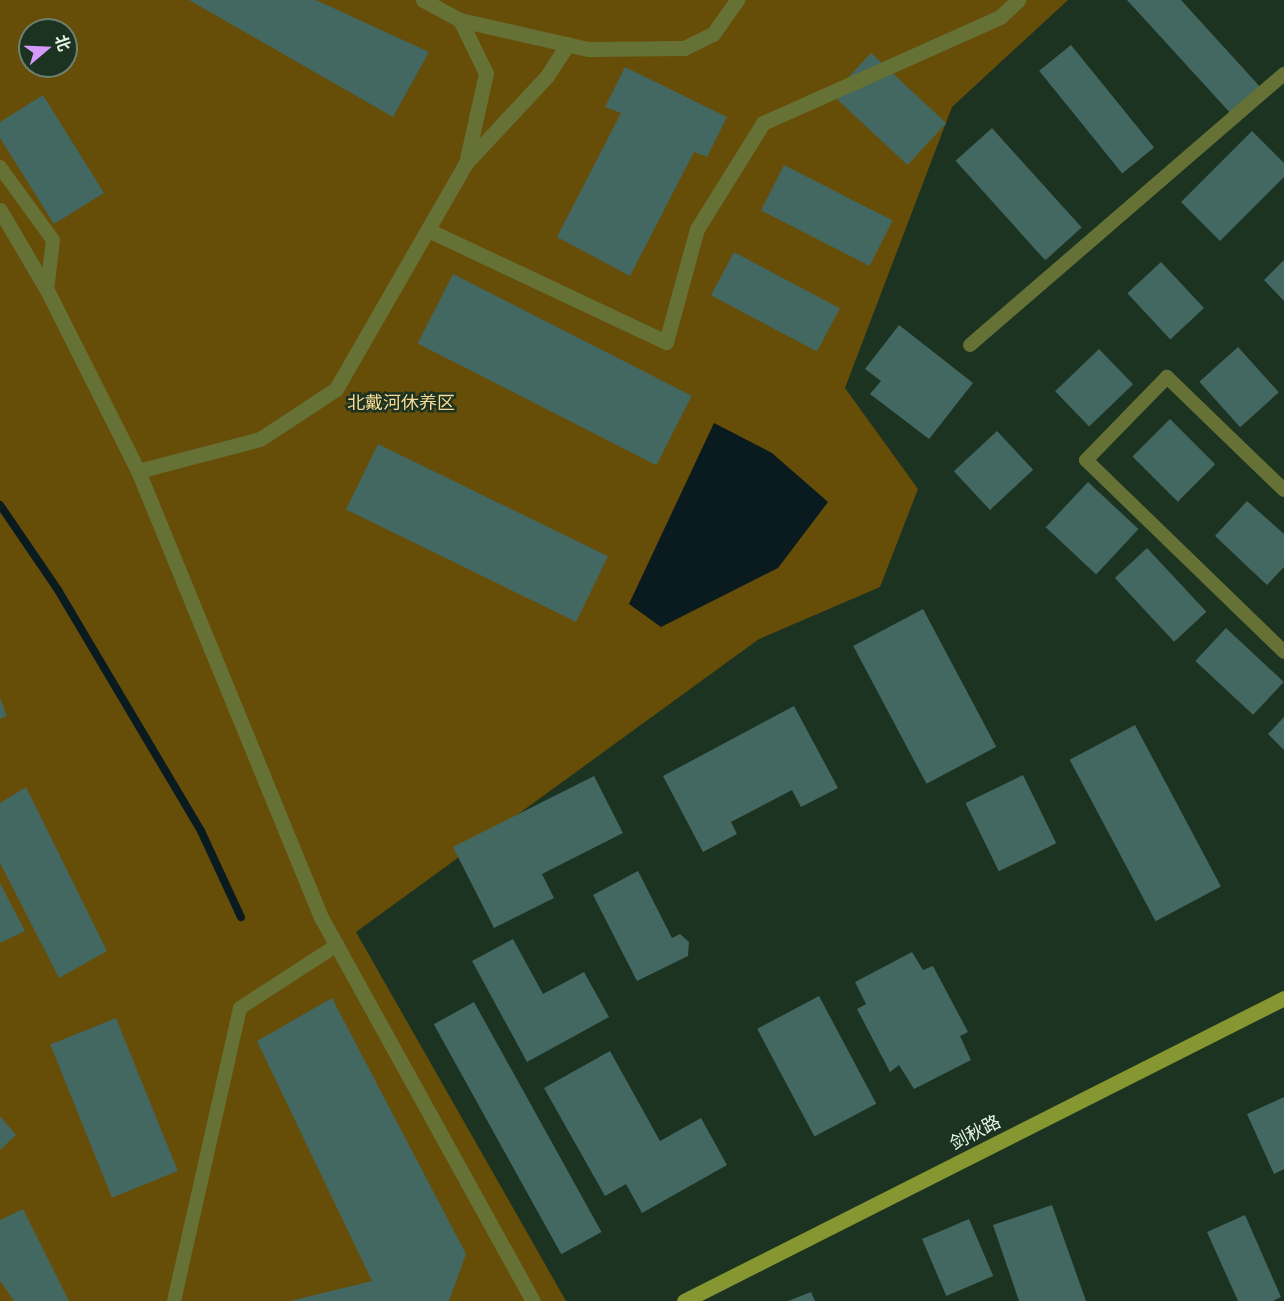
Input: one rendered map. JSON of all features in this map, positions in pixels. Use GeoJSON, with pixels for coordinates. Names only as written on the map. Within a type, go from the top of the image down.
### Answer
{"type":"FeatureCollection","features":[{"type":"Feature","properties":{"kind":"main road","name":"剑秋路"},"geometry":{"type":"LineString","coordinates":[[684,1301],[1283,1002]]}},
{"type":"Feature","properties":{"kind":"street"},"geometry":{"type":"LineString","coordinates":[[423,0],[460,20],[568,44],[684,48],[713,34],[737,0]]}},
{"type":"Feature","properties":{"kind":"street"},"geometry":{"type":"LineString","coordinates":[[428,230],[666,342],[697,229],[763,123],[1000,17],[1018,0]]}},
{"type":"Feature","properties":{"kind":"street"},"geometry":{"type":"LineString","coordinates":[[460,20],[486,73],[466,163]]}},
{"type":"Feature","properties":{"kind":"street"},"geometry":{"type":"LineString","coordinates":[[138,471],[260,439],[336,389],[466,163],[548,76],[568,44]]}},
{"type":"Feature","properties":{"kind":"street"},"geometry":{"type":"LineString","coordinates":[[0,210],[47,290],[138,471],[336,945],[533,1301]]}},
{"type":"Feature","properties":{"kind":"lane"},"geometry":{"type":"LineString","coordinates":[[970,345],[1284,74]]}},
{"type":"Feature","properties":{"kind":"lane"},"geometry":{"type":"LineString","coordinates":[[0,166],[52,240],[47,290]]}},
{"type":"Feature","properties":{"kind":"lane"},"geometry":{"type":"LineString","coordinates":[[1284,490],[1167,377],[1086,460],[1284,652]]}},
{"type":"Feature","properties":{"kind":"lane"},"geometry":{"type":"LineString","coordinates":[[174,1301],[240,1008],[336,945]]}},
{"type":"Feature","properties":{"kind":"green space","name":"北戴河休养区"},"geometry":{"type":"Polygon","coordinates":[[[0,0],[1068,0],[952,107],[845,388],[918,489],[880,587],[759,639],[356,932],[566,1301],[0,1301],[0,0]]]}},
{"type":"Feature","properties":{"kind":"shaded area"},"geometry":{"type":"Polygon","coordinates":[[[714,423],[772,453],[828,502],[778,568],[661,627],[629,604],[714,423]]]}},
{"type":"Feature","properties":{"kind":"building"},"geometry":{"type":"Polygon","coordinates":[[[189,0],[316,0],[429,52],[393,117],[189,0]]]}},
{"type":"Feature","properties":{"kind":"building"},"geometry":{"type":"Polygon","coordinates":[[[1127,0],[1181,0],[1262,89],[1233,116],[1127,0]]]}},
{"type":"Feature","properties":{"kind":"building"},"geometry":{"type":"Polygon","coordinates":[[[1071,45],[1154,148],[1122,173],[1039,71],[1071,45]]]}},
{"type":"Feature","properties":{"kind":"building"},"geometry":{"type":"Polygon","coordinates":[[[871,53],[946,123],[907,165],[832,95],[871,53]]]}},
{"type":"Feature","properties":{"kind":"building"},"geometry":{"type":"Polygon","coordinates":[[[625,67],[727,117],[707,157],[694,152],[630,276],[557,237],[621,113],[605,107],[625,67]]]}},
{"type":"Feature","properties":{"kind":"building"},"geometry":{"type":"Polygon","coordinates":[[[43,95],[104,193],[54,224],[0,138],[0,122],[43,95]]]}},
{"type":"Feature","properties":{"kind":"building"},"geometry":{"type":"Polygon","coordinates":[[[992,128],[1082,228],[1045,260],[956,161],[992,128]]]}},
{"type":"Feature","properties":{"kind":"building"},"geometry":{"type":"Polygon","coordinates":[[[1252,131],[1284,163],[1284,177],[1220,241],[1181,202],[1252,131]]]}},
{"type":"Feature","properties":{"kind":"building"},"geometry":{"type":"Polygon","coordinates":[[[784,165],[893,220],[870,266],[761,210],[784,165]]]}},
{"type":"Feature","properties":{"kind":"building"},"geometry":{"type":"Polygon","coordinates":[[[734,252],[840,308],[817,352],[711,295],[734,252]]]}},
{"type":"Feature","properties":{"kind":"building"},"geometry":{"type":"Polygon","coordinates":[[[1284,260],[1284,301],[1264,280],[1284,260]]]}},
{"type":"Feature","properties":{"kind":"building"},"geometry":{"type":"Polygon","coordinates":[[[1161,262],[1204,308],[1170,339],[1127,293],[1161,262]]]}},
{"type":"Feature","properties":{"kind":"building"},"geometry":{"type":"Polygon","coordinates":[[[453,274],[692,396],[656,465],[418,343],[453,274]]]}},
{"type":"Feature","properties":{"kind":"building"},"geometry":{"type":"Polygon","coordinates":[[[899,325],[973,383],[929,439],[870,394],[881,381],[865,369],[899,325]]]}},
{"type":"Feature","properties":{"kind":"building"},"geometry":{"type":"Polygon","coordinates":[[[1238,347],[1279,392],[1240,427],[1199,382],[1238,347]]]}},
{"type":"Feature","properties":{"kind":"building"},"geometry":{"type":"Polygon","coordinates":[[[1099,349],[1133,384],[1089,427],[1055,391],[1099,349]]]}},
{"type":"Feature","properties":{"kind":"building"},"geometry":{"type":"Polygon","coordinates":[[[1170,419],[1215,464],[1178,502],[1133,456],[1170,419]]]}},
{"type":"Feature","properties":{"kind":"building"},"geometry":{"type":"Polygon","coordinates":[[[997,431],[1033,470],[990,510],[954,471],[997,431]]]}},
{"type":"Feature","properties":{"kind":"building"},"geometry":{"type":"Polygon","coordinates":[[[378,444],[608,556],[576,622],[346,510],[378,444]]]}},
{"type":"Feature","properties":{"kind":"building"},"geometry":{"type":"Polygon","coordinates":[[[1088,482],[1138,529],[1096,574],[1046,527],[1088,482]]]}},
{"type":"Feature","properties":{"kind":"building"},"geometry":{"type":"Polygon","coordinates":[[[1247,501],[1284,534],[1284,567],[1267,585],[1215,536],[1247,501]]]}},
{"type":"Feature","properties":{"kind":"building"},"geometry":{"type":"Polygon","coordinates":[[[1147,548],[1206,612],[1174,642],[1115,578],[1147,548]]]}},
{"type":"Feature","properties":{"kind":"building"},"geometry":{"type":"Polygon","coordinates":[[[923,609],[996,747],[926,784],[853,646],[923,609]]]}},
{"type":"Feature","properties":{"kind":"building"},"geometry":{"type":"Polygon","coordinates":[[[1226,628],[1284,682],[1253,715],[1195,661],[1226,628]]]}},
{"type":"Feature","properties":{"kind":"building"},"geometry":{"type":"Polygon","coordinates":[[[0,698],[7,716],[0,719],[0,698]]]}},
{"type":"Feature","properties":{"kind":"building"},"geometry":{"type":"Polygon","coordinates":[[[794,706],[838,788],[801,807],[792,790],[731,822],[737,834],[703,852],[663,776],[794,706]]]}},
{"type":"Feature","properties":{"kind":"building"},"geometry":{"type":"Polygon","coordinates":[[[1284,717],[1284,750],[1268,734],[1284,717]]]}},
{"type":"Feature","properties":{"kind":"building"},"geometry":{"type":"Polygon","coordinates":[[[1135,725],[1221,887],[1156,921],[1070,760],[1135,725]]]}},
{"type":"Feature","properties":{"kind":"building"},"geometry":{"type":"Polygon","coordinates":[[[1023,775],[1056,843],[999,871],[965,803],[1023,775]]]}},
{"type":"Feature","properties":{"kind":"building"},"geometry":{"type":"Polygon","coordinates":[[[594,776],[623,833],[542,874],[554,898],[494,928],[453,847],[594,776]]]}},
{"type":"Feature","properties":{"kind":"building"},"geometry":{"type":"Polygon","coordinates":[[[26,787],[107,951],[59,978],[0,863],[0,803],[26,787]]]}},
{"type":"Feature","properties":{"kind":"building"},"geometry":{"type":"Polygon","coordinates":[[[638,871],[672,938],[680,934],[689,942],[688,956],[637,981],[593,895],[638,871]]]}},
{"type":"Feature","properties":{"kind":"building"},"geometry":{"type":"Polygon","coordinates":[[[0,883],[25,931],[0,943],[0,883]]]}},
{"type":"Feature","properties":{"kind":"building"},"geometry":{"type":"Polygon","coordinates":[[[513,939],[543,994],[584,972],[609,1017],[527,1062],[472,961],[513,939]]]}},
{"type":"Feature","properties":{"kind":"building"},"geometry":{"type":"Polygon","coordinates":[[[912,952],[923,970],[933,966],[968,1032],[960,1036],[971,1060],[914,1089],[899,1065],[890,1072],[857,1009],[866,1004],[855,982],[912,952]]]}},
{"type":"Feature","properties":{"kind":"building"},"geometry":{"type":"Polygon","coordinates":[[[819,996],[876,1104],[814,1137],[757,1029],[819,996]]]}},
{"type":"Feature","properties":{"kind":"building"},"geometry":{"type":"Polygon","coordinates":[[[332,998],[466,1254],[449,1301],[290,1301],[372,1281],[257,1041],[332,998]]]}},
{"type":"Feature","properties":{"kind":"building"},"geometry":{"type":"Polygon","coordinates":[[[474,1002],[602,1232],[561,1254],[434,1024],[474,1002]]]}},
{"type":"Feature","properties":{"kind":"building"},"geometry":{"type":"Polygon","coordinates":[[[116,1018],[178,1171],[112,1198],[50,1045],[116,1018]]]}},
{"type":"Feature","properties":{"kind":"building"},"geometry":{"type":"Polygon","coordinates":[[[610,1051],[660,1141],[701,1118],[727,1165],[642,1213],[626,1184],[605,1196],[544,1088],[610,1051]]]}},
{"type":"Feature","properties":{"kind":"building"},"geometry":{"type":"Polygon","coordinates":[[[1284,1097],[1284,1169],[1274,1174],[1247,1114],[1284,1097]]]}},
{"type":"Feature","properties":{"kind":"building"},"geometry":{"type":"Polygon","coordinates":[[[0,1116],[16,1135],[0,1150],[0,1116]]]}},
{"type":"Feature","properties":{"kind":"building"},"geometry":{"type":"Polygon","coordinates":[[[1052,1205],[1086,1301],[1019,1301],[993,1225],[1052,1205]]]}},
{"type":"Feature","properties":{"kind":"building"},"geometry":{"type":"Polygon","coordinates":[[[23,1209],[69,1301],[14,1301],[0,1281],[0,1220],[23,1209]]]}},
{"type":"Feature","properties":{"kind":"building"},"geometry":{"type":"Polygon","coordinates":[[[1245,1215],[1281,1297],[1273,1301],[1238,1301],[1207,1232],[1245,1215]]]}},
{"type":"Feature","properties":{"kind":"building"},"geometry":{"type":"Polygon","coordinates":[[[969,1219],[993,1276],[946,1296],[922,1239],[969,1219]]]}},
{"type":"Feature","properties":{"kind":"building"},"geometry":{"type":"Polygon","coordinates":[[[811,1292],[815,1301],[788,1301],[811,1292]]]}},
{"type":"Feature","properties":{"kind":"waterway"},"geometry":{"type":"LineString","coordinates":[[0,505],[58,590],[201,831],[241,917]]}}]}
